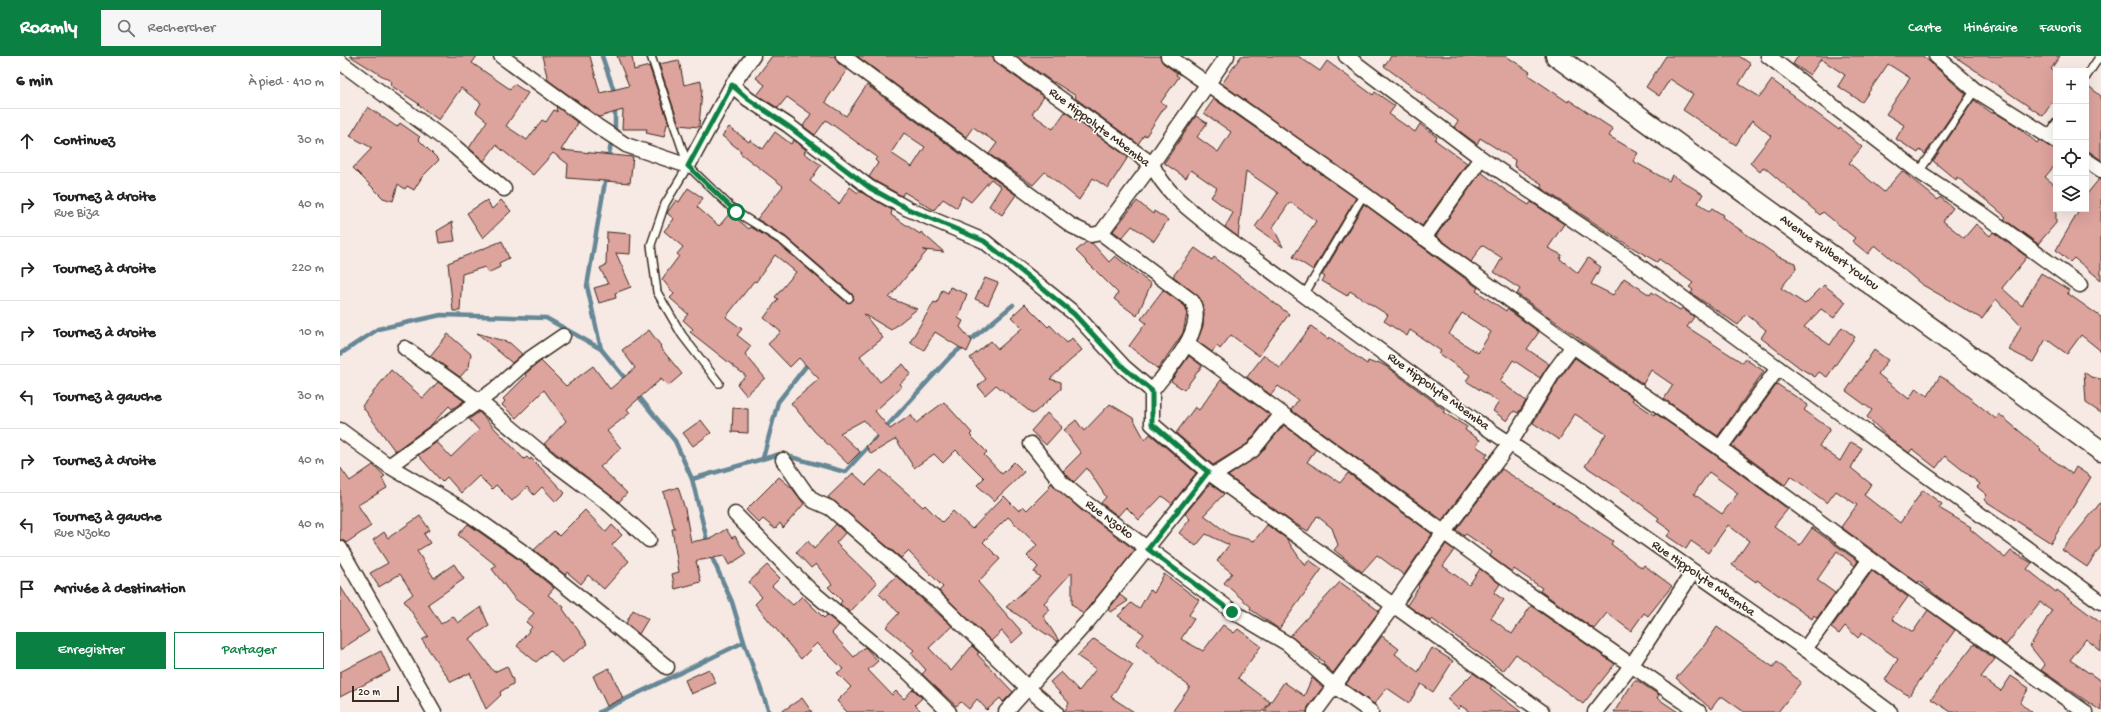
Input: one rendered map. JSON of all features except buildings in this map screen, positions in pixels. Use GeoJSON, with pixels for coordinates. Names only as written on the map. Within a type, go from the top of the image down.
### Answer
{"type":"FeatureCollection","features":[{"type":"Feature","properties":{"kind":"main road","name":"Avenue Fulbert Youlou"},"geometry":{"type":"LineString","coordinates":[[1556,56],[2101,451]]}},
{"type":"Feature","properties":{"kind":"street"},"geometry":{"type":"LineString","coordinates":[[502,56],[597,126],[626,145],[688,166],[732,85],[753,56]]}},
{"type":"Feature","properties":{"kind":"street"},"geometry":{"type":"LineString","coordinates":[[843,56],[1072,226],[1092,235],[1101,233],[1152,164],[1206,83],[1227,56]]}},
{"type":"Feature","properties":{"kind":"street","name":"Rue Hippolyte Mbemba"},"geometry":{"type":"LineString","coordinates":[[1001,56],[1152,164],[1165,186],[1175,198],[1215,230],[1476,421],[1511,442],[1576,487],[1890,712]]}},
{"type":"Feature","properties":{"kind":"street"},"geometry":{"type":"LineString","coordinates":[[1168,56],[1364,194],[1573,346],[1720,448],[1870,559],[2086,712]]}},
{"type":"Feature","properties":{"kind":"street"},"geometry":{"type":"LineString","coordinates":[[1346,56],[1481,158],[1622,253],[2101,602]]}},
{"type":"Feature","properties":{"kind":"street"},"geometry":{"type":"LineString","coordinates":[[1768,56],[1919,172],[1984,215],[2080,285]]}},
{"type":"Feature","properties":{"kind":"street"},"geometry":{"type":"LineString","coordinates":[[1936,56],[1975,90],[2052,139]]}},
{"type":"Feature","properties":{"kind":"street"},"geometry":{"type":"LineString","coordinates":[[340,62],[456,147],[504,189]]}},
{"type":"Feature","properties":{"kind":"street"},"geometry":{"type":"LineString","coordinates":[[732,85],[748,99],[788,126],[870,188],[908,209],[984,241],[1074,314],[1124,368],[1152,391]]}},
{"type":"Feature","properties":{"kind":"street"},"geometry":{"type":"LineString","coordinates":[[1424,238],[1481,158]]}},
{"type":"Feature","properties":{"kind":"street"},"geometry":{"type":"LineString","coordinates":[[2089,162],[2101,170]]}},
{"type":"Feature","properties":{"kind":"street"},"geometry":{"type":"LineString","coordinates":[[1101,233],[1192,301],[1196,307],[1197,317],[1187,344],[1152,391],[1152,424],[1211,474],[1307,545],[1542,712]]}},
{"type":"Feature","properties":{"kind":"street"},"geometry":{"type":"LineString","coordinates":[[389,466],[479,401],[528,360],[563,336]]}},
{"type":"Feature","properties":{"kind":"street"},"geometry":{"type":"LineString","coordinates":[[1187,344],[1281,415],[1631,666],[1699,712]]}},
{"type":"Feature","properties":{"kind":"street"},"geometry":{"type":"LineString","coordinates":[[1315,712],[1333,685],[1393,606],[1444,532],[1511,442],[1553,373],[1573,346]]}},
{"type":"Feature","properties":{"kind":"street"},"geometry":{"type":"LineString","coordinates":[[405,348],[479,401],[550,460],[610,505],[650,540]]}},
{"type":"Feature","properties":{"kind":"street"},"geometry":{"type":"LineString","coordinates":[[1720,448],[1778,368]]}},
{"type":"Feature","properties":{"kind":"street"},"geometry":{"type":"LineString","coordinates":[[1006,712],[1029,689],[1211,474],[1253,450],[1281,415]]}},
{"type":"Feature","properties":{"kind":"street"},"geometry":{"type":"LineString","coordinates":[[340,430],[389,466],[462,510],[527,555],[667,667]]}},
{"type":"Feature","properties":{"kind":"street","name":"Rue Nzoko"},"geometry":{"type":"LineString","coordinates":[[1031,444],[1062,483],[1232,612],[1288,644],[1333,685],[1371,712]]}},
{"type":"Feature","properties":{"kind":"street"},"geometry":{"type":"LineString","coordinates":[[783,460],[806,493],[814,501],[830,508],[939,602],[1029,689],[1056,712]]}},
{"type":"Feature","properties":{"kind":"street"},"geometry":{"type":"LineString","coordinates":[[735,514],[809,588],[909,674],[949,712]]}},
{"type":"Feature","properties":{"kind":"street"},"geometry":{"type":"LineString","coordinates":[[340,548],[434,712]]}},
{"type":"Feature","properties":{"kind":"street"},"geometry":{"type":"LineString","coordinates":[[1804,649],[1870,559]]}},
{"type":"Feature","properties":{"kind":"street"},"geometry":{"type":"LineString","coordinates":[[1595,712],[1631,666],[1693,572]]}},
{"type":"Feature","properties":{"kind":"lane"},"geometry":{"type":"LineString","coordinates":[[651,56],[688,166],[736,212],[784,241],[849,298]]}},
{"type":"Feature","properties":{"kind":"lane"},"geometry":{"type":"LineString","coordinates":[[2089,72],[2100,56]]}},
{"type":"Feature","properties":{"kind":"lane"},"geometry":{"type":"LineString","coordinates":[[1919,172],[1975,90]]}},
{"type":"Feature","properties":{"kind":"lane"},"geometry":{"type":"LineString","coordinates":[[688,166],[665,204],[652,245],[658,292],[682,335],[719,383]]}},
{"type":"Feature","properties":{"kind":"lane"},"geometry":{"type":"LineString","coordinates":[[1304,295],[1364,194]]}},
{"type":"Feature","properties":{"kind":"waterway"},"geometry":{"type":"LineString","coordinates":[[602,56],[615,94]]}},
{"type":"Feature","properties":{"kind":"waterway"},"geometry":{"type":"LineString","coordinates":[[615,107],[615,131]]}},
{"type":"Feature","properties":{"kind":"waterway"},"geometry":{"type":"LineString","coordinates":[[608,161],[611,143]]}},
{"type":"Feature","properties":{"kind":"waterway"},"geometry":{"type":"LineString","coordinates":[[606,176],[587,286],[601,349],[628,382]]}},
{"type":"Feature","properties":{"kind":"waterway"},"geometry":{"type":"LineString","coordinates":[[692,479],[780,454],[845,472],[951,356],[1013,305]]}},
{"type":"Feature","properties":{"kind":"waterway"},"geometry":{"type":"LineString","coordinates":[[340,354],[378,329],[441,315],[546,318],[601,349]]}},
{"type":"Feature","properties":{"kind":"waterway"},"geometry":{"type":"LineString","coordinates":[[763,458],[778,402],[810,361]]}},
{"type":"Feature","properties":{"kind":"waterway"},"geometry":{"type":"LineString","coordinates":[[636,393],[675,441],[692,479],[708,544]]}},
{"type":"Feature","properties":{"kind":"waterway"},"geometry":{"type":"LineString","coordinates":[[710,553],[732,602],[744,642],[769,712]]}},
{"type":"Feature","properties":{"kind":"waterway"},"geometry":{"type":"LineString","coordinates":[[599,712],[744,642]]}},
{"type":"Feature","properties":{"kind":"route"},"geometry":{"type":"LineString","coordinates":[[736,212],[688,166],[720,110],[732,85],[748,99],[788,126],[870,188],[929,219],[984,241],[1043,288],[1074,314],[1124,368],[1152,391],[1152,424],[1208,472],[1148,549],[1232,612]]}}]}
